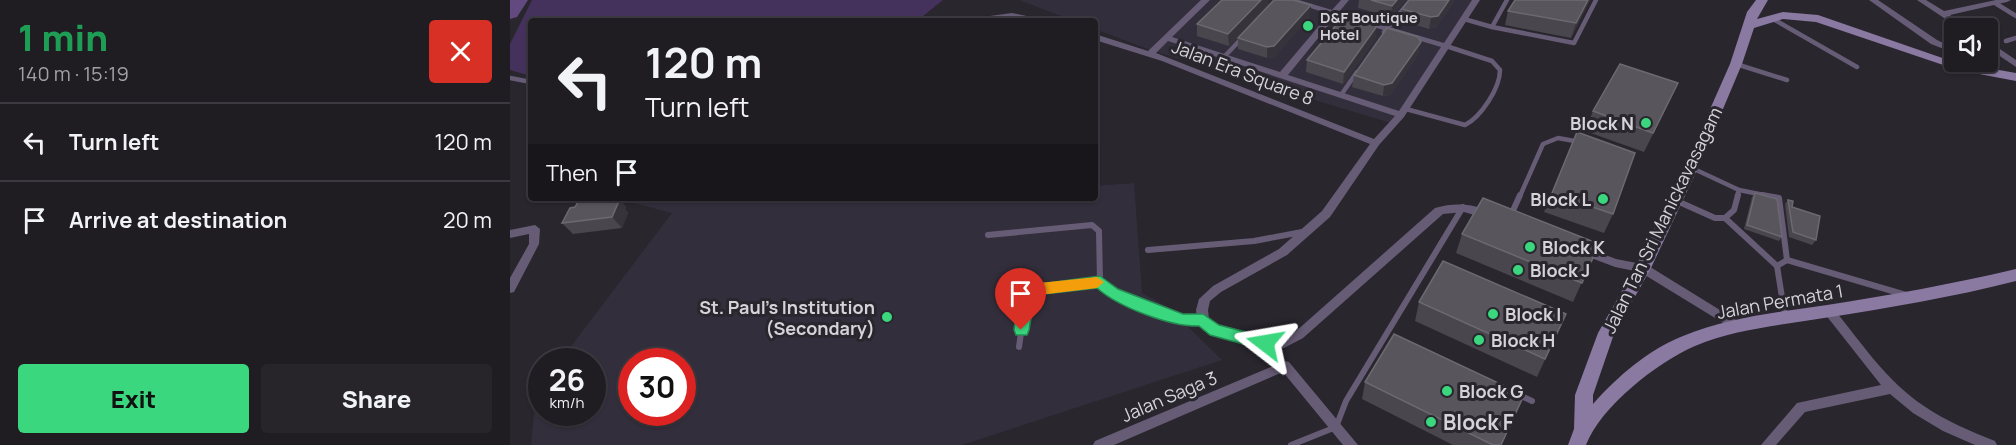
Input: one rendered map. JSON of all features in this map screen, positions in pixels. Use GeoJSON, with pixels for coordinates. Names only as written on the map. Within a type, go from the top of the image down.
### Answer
{"type":"FeatureCollection","features":[{"type":"Feature","properties":{"kind":"main road","name":"Jalan Tan Sri Manickavasagam"},"geometry":{"type":"LineString","coordinates":[[1580,437],[1584,395],[1606,333],[1643,268],[1692,168],[1736,63],[1753,12],[1762,0]]}},
{"type":"Feature","properties":{"kind":"main road"},"geometry":{"type":"LineString","coordinates":[[1792,4],[1818,19]]}},
{"type":"Feature","properties":{"kind":"main road"},"geometry":{"type":"LineString","coordinates":[[1749,26],[1770,17],[1793,15],[1818,19],[1962,67],[2016,77]]}},
{"type":"Feature","properties":{"kind":"main road","name":"Jalan Permata 1"},"geometry":{"type":"LineString","coordinates":[[1580,437],[1611,395],[1652,361],[1675,347],[1737,326],[1916,298],[2016,275]]}},
{"type":"Feature","properties":{"kind":"street"},"geometry":{"type":"LineString","coordinates":[[1150,54],[1206,0]]}},
{"type":"Feature","properties":{"kind":"street"},"geometry":{"type":"LineString","coordinates":[[1290,0],[1446,46]]}},
{"type":"Feature","properties":{"kind":"street"},"geometry":{"type":"LineString","coordinates":[[1281,76],[1345,0]]}},
{"type":"Feature","properties":{"kind":"street"},"geometry":{"type":"LineString","coordinates":[[1476,0],[1403,112],[1376,143],[1326,214],[1312,229],[1283,252],[1205,299],[1202,310],[1203,320],[1207,327],[1215,331],[1265,343],[1284,343],[1299,335],[1439,211],[1448,207],[1463,207],[1513,224]]}},
{"type":"Feature","properties":{"kind":"street"},"geometry":{"type":"LineString","coordinates":[[1873,0],[1944,46]]}},
{"type":"Feature","properties":{"kind":"street"},"geometry":{"type":"LineString","coordinates":[[1921,0],[1949,18]]}},
{"type":"Feature","properties":{"kind":"street"},"geometry":{"type":"LineString","coordinates":[[1943,14],[2007,0]]}},
{"type":"Feature","properties":{"kind":"street"},"geometry":{"type":"LineString","coordinates":[[990,18],[1012,15],[1025,18]]}},
{"type":"Feature","properties":{"kind":"street","name":"Jalan Era Square 8"},"geometry":{"type":"LineString","coordinates":[[1098,38],[1150,54],[1376,143]]}},
{"type":"Feature","properties":{"kind":"street","name":"Jalan Era Square 8"},"geometry":{"type":"LineString","coordinates":[[1167,38],[1341,95],[1403,112]]}},
{"type":"Feature","properties":{"kind":"street"},"geometry":{"type":"LineString","coordinates":[[1998,51],[2016,64]]}},
{"type":"Feature","properties":{"kind":"street"},"geometry":{"type":"LineString","coordinates":[[1998,56],[2003,55]]}},
{"type":"Feature","properties":{"kind":"street"},"geometry":{"type":"LineString","coordinates":[[510,234],[535,229],[534,244],[511,285]]}},
{"type":"Feature","properties":{"kind":"street"},"geometry":{"type":"LineString","coordinates":[[1572,246],[1615,263],[1643,268],[1737,326]]}},
{"type":"Feature","properties":{"kind":"street"},"geometry":{"type":"LineString","coordinates":[[1829,311],[1892,388],[1909,403],[1943,425],[1989,445]]}},
{"type":"Feature","properties":{"kind":"street","name":"Jalan Saga 3"},"geometry":{"type":"LineString","coordinates":[[1100,445],[1285,366],[1336,428]]}},
{"type":"Feature","properties":{"kind":"street"},"geometry":{"type":"LineString","coordinates":[[1768,445],[1802,407],[1892,388]]}},
{"type":"Feature","properties":{"kind":"street"},"geometry":{"type":"LineString","coordinates":[[1336,428],[1351,445]]}},
{"type":"Feature","properties":{"kind":"lane"},"geometry":{"type":"LineString","coordinates":[[1380,38],[1411,0]]}},
{"type":"Feature","properties":{"kind":"lane"},"geometry":{"type":"LineString","coordinates":[[1491,27],[1507,0]]}},
{"type":"Feature","properties":{"kind":"lane"},"geometry":{"type":"LineString","coordinates":[[1464,19],[1570,44],[1574,43],[1596,0]]}},
{"type":"Feature","properties":{"kind":"lane"},"geometry":{"type":"LineString","coordinates":[[1995,3],[2016,16]]}},
{"type":"Feature","properties":{"kind":"lane"},"geometry":{"type":"LineString","coordinates":[[1770,17],[1857,67]]}},
{"type":"Feature","properties":{"kind":"lane"},"geometry":{"type":"LineString","coordinates":[[1224,57],[1247,33]]}},
{"type":"Feature","properties":{"kind":"lane"},"geometry":{"type":"LineString","coordinates":[[2006,40],[2016,38]]}},
{"type":"Feature","properties":{"kind":"lane"},"geometry":{"type":"LineString","coordinates":[[1403,112],[1465,125],[1475,120],[1500,80],[1500,70],[1492,61],[1446,46]]}},
{"type":"Feature","properties":{"kind":"lane"},"geometry":{"type":"LineString","coordinates":[[1736,63],[1787,80]]}},
{"type":"Feature","properties":{"kind":"lane"},"geometry":{"type":"LineString","coordinates":[[1341,95],[1361,67]]}},
{"type":"Feature","properties":{"kind":"lane"},"geometry":{"type":"LineString","coordinates":[[510,78],[528,81]]}},
{"type":"Feature","properties":{"kind":"lane"},"geometry":{"type":"LineString","coordinates":[[1513,224],[1543,144],[1550,140],[1567,138],[1590,146]]}},
{"type":"Feature","properties":{"kind":"lane"},"geometry":{"type":"LineString","coordinates":[[1692,168],[1739,190],[1779,198],[1787,260]]}},
{"type":"Feature","properties":{"kind":"lane"},"geometry":{"type":"LineString","coordinates":[[1676,200],[1715,218],[1725,218],[1734,210],[1739,190]]}},
{"type":"Feature","properties":{"kind":"lane"},"geometry":{"type":"LineString","coordinates":[[1291,445],[1336,428],[1346,400],[1463,207]]}},
{"type":"Feature","properties":{"kind":"lane"},"geometry":{"type":"LineString","coordinates":[[1725,218],[1778,266],[1785,318]]}},
{"type":"Feature","properties":{"kind":"lane"},"geometry":{"type":"LineString","coordinates":[[988,235],[1092,225],[1099,231],[1100,282]]}},
{"type":"Feature","properties":{"kind":"lane"},"geometry":{"type":"LineString","coordinates":[[1148,250],[1254,241],[1312,229]]}},
{"type":"Feature","properties":{"kind":"lane"},"geometry":{"type":"LineString","coordinates":[[1778,266],[1787,260]]}},
{"type":"Feature","properties":{"kind":"lane"},"geometry":{"type":"LineString","coordinates":[[1787,260],[1916,298]]}},
{"type":"Feature","properties":{"kind":"lane"},"geometry":{"type":"LineString","coordinates":[[1431,261],[1442,265]]}},
{"type":"Feature","properties":{"kind":"lane"},"geometry":{"type":"LineString","coordinates":[[1019,347],[1026,297],[1030,290],[1100,282],[1113,293],[1182,321],[1203,320]]}},
{"type":"Feature","properties":{"kind":"lane"},"geometry":{"type":"LineString","coordinates":[[1387,333],[1398,338]]}},
{"type":"Feature","properties":{"kind":"lane"},"geometry":{"type":"LineString","coordinates":[[1511,391],[1532,400]]}},
{"type":"Feature","properties":{"kind":"shaded area"},"geometry":{"type":"Polygon","coordinates":[[[532,0],[943,0],[921,18],[888,16],[870,18],[528,18],[528,75],[510,70],[510,44],[532,0]]]}},
{"type":"Feature","properties":{"kind":"shaded area"},"geometry":{"type":"Polygon","coordinates":[[[1019,0],[1479,0],[1394,124],[1153,51],[1098,30],[1098,18],[1066,18],[1019,0]]]}},
{"type":"Feature","properties":{"kind":"shaded area","name":"St. Paul's Institution (Secondary)"},"geometry":{"type":"Polygon","coordinates":[[[1134,183],[1142,293],[1179,313],[1182,321],[1222,360],[962,445],[531,445],[533,426],[606,426],[606,348],[570,348],[672,213],[626,201],[1098,201],[1098,186],[1134,183]]]}},
{"type":"Feature","properties":{"kind":"building"},"geometry":{"type":"Polygon","coordinates":[[[1222,0],[1261,0],[1228,34],[1197,24],[1222,0]]]}},
{"type":"Feature","properties":{"kind":"building"},"geometry":{"type":"Polygon","coordinates":[[[1274,0],[1293,0],[1311,5],[1274,46],[1267,47],[1238,38],[1274,0]]]}},
{"type":"Feature","properties":{"kind":"building"},"geometry":{"type":"Polygon","coordinates":[[[1371,0],[1397,0],[1392,6],[1371,0]]]}},
{"type":"Feature","properties":{"kind":"building"},"geometry":{"type":"Polygon","coordinates":[[[1409,0],[1449,0],[1438,16],[1431,17],[1402,9],[1409,0]]]}},
{"type":"Feature","properties":{"kind":"building"},"geometry":{"type":"Polygon","coordinates":[[[1515,0],[1588,0],[1576,23],[1508,11],[1515,0]]]}},
{"type":"Feature","properties":{"kind":"building"},"geometry":{"type":"Polygon","coordinates":[[[1349,17],[1377,26],[1344,72],[1307,60],[1342,18],[1349,17]]]}},
{"type":"Feature","properties":{"kind":"building"},"geometry":{"type":"Polygon","coordinates":[[[1387,28],[1418,37],[1421,42],[1392,83],[1384,85],[1354,75],[1387,28]]]}},
{"type":"Feature","properties":{"kind":"building"},"geometry":{"type":"Polygon","coordinates":[[[1620,64],[1678,83],[1653,133],[1593,111],[1620,64]]]}},
{"type":"Feature","properties":{"kind":"building"},"geometry":{"type":"Polygon","coordinates":[[[1577,132],[1635,153],[1613,214],[1552,193],[1577,132]]]}},
{"type":"Feature","properties":{"kind":"building"},"geometry":{"type":"Polygon","coordinates":[[[1755,193],[1777,199],[1782,237],[1747,225],[1755,193]]]}},
{"type":"Feature","properties":{"kind":"building"},"geometry":{"type":"Polygon","coordinates":[[[1483,198],[1599,244],[1582,283],[1462,234],[1483,198]]]}},
{"type":"Feature","properties":{"kind":"building"},"geometry":{"type":"Polygon","coordinates":[[[1788,200],[1793,201],[1792,207],[1820,216],[1816,240],[1793,232],[1788,200]]]}},
{"type":"Feature","properties":{"kind":"building"},"geometry":{"type":"Polygon","coordinates":[[[578,201],[619,201],[612,217],[562,223],[570,208],[575,207],[578,201]]]}},
{"type":"Feature","properties":{"kind":"building"},"geometry":{"type":"Polygon","coordinates":[[[1443,261],[1566,314],[1545,359],[1419,302],[1443,261]]]}},
{"type":"Feature","properties":{"kind":"building"},"geometry":{"type":"Polygon","coordinates":[[[1394,334],[1524,395],[1501,445],[1493,445],[1365,382],[1394,334]]]}},
{"type":"Feature","properties":{"kind":"waterway"},"geometry":{"type":"LineString","coordinates":[[510,13],[518,0]]}},
{"type":"Feature","properties":{"kind":"slow traffic"},"geometry":{"type":"LineString","coordinates":[[1039,289],[1097,282]]}},
{"type":"Feature","properties":{"kind":"place","name":"D&F Boutique Hotel"},"geometry":{"type":"Point","coordinates":[1308,26]}},
{"type":"Feature","properties":{"kind":"place","name":"Block N"},"geometry":{"type":"Point","coordinates":[1646,123]}},
{"type":"Feature","properties":{"kind":"place","name":"Block L"},"geometry":{"type":"Point","coordinates":[1603,199]}},
{"type":"Feature","properties":{"kind":"place","name":"Block K"},"geometry":{"type":"Point","coordinates":[1530,247]}},
{"type":"Feature","properties":{"kind":"place","name":"Block J"},"geometry":{"type":"Point","coordinates":[1518,270]}},
{"type":"Feature","properties":{"kind":"place","name":"Block I"},"geometry":{"type":"Point","coordinates":[1493,314]}},
{"type":"Feature","properties":{"kind":"place","name":"St. Paul's Institution (Secondary)"},"geometry":{"type":"Point","coordinates":[887,317]}},
{"type":"Feature","properties":{"kind":"place","name":"Block H"},"geometry":{"type":"Point","coordinates":[1479,340]}},
{"type":"Feature","properties":{"kind":"place","name":"Block G"},"geometry":{"type":"Point","coordinates":[1447,391]}},
{"type":"Feature","properties":{"kind":"place","name":"Block F"},"geometry":{"type":"Point","coordinates":[1431,422]}},
{"type":"Feature","properties":{"kind":"route"},"geometry":{"type":"LineString","coordinates":[[1021,330],[1026,297],[1030,290],[1100,282],[1113,293],[1182,321],[1203,320],[1207,327],[1215,331],[1265,343]]}}]}
